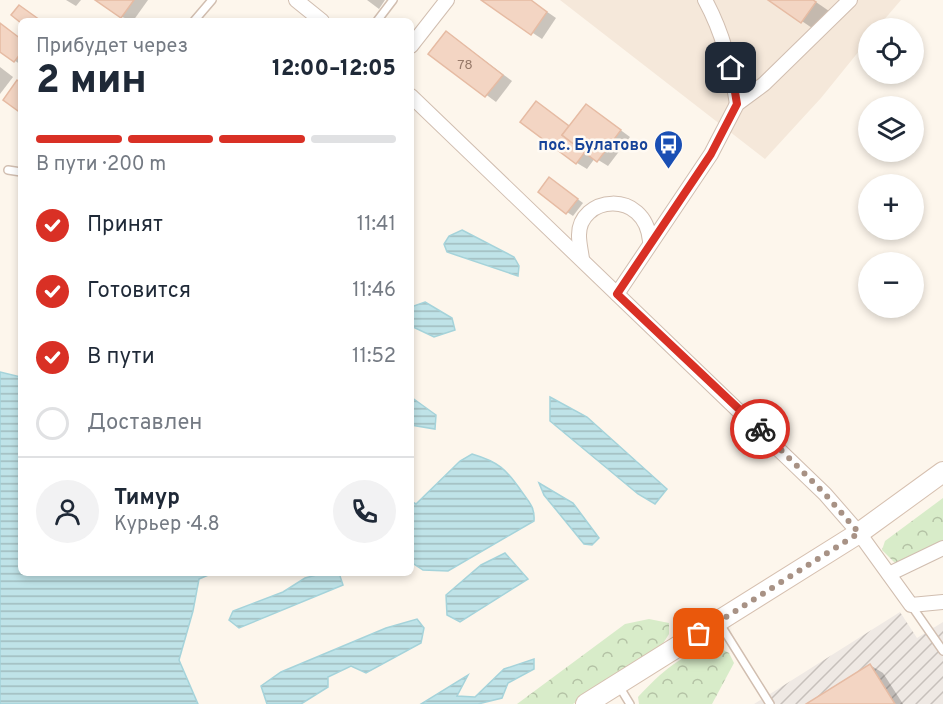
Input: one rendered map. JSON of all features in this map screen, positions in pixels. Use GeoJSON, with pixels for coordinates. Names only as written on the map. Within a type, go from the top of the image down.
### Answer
{"type":"FeatureCollection","features":[{"type":"Feature","properties":{"kind":"main road"},"geometry":{"type":"LineString","coordinates":[[585,704],[859,533],[943,472]]}},
{"type":"Feature","properties":{"kind":"street"},"geometry":{"type":"LineString","coordinates":[[296,0],[318,18]]}},
{"type":"Feature","properties":{"kind":"street"},"geometry":{"type":"LineString","coordinates":[[414,42],[447,0]]}},
{"type":"Feature","properties":{"kind":"street"},"geometry":{"type":"LineString","coordinates":[[705,0],[718,26],[731,68],[737,104]]}},
{"type":"Feature","properties":{"kind":"street"},"geometry":{"type":"LineString","coordinates":[[617,294],[650,241],[711,154],[737,104],[764,84],[848,1]]}},
{"type":"Feature","properties":{"kind":"street"},"geometry":{"type":"LineString","coordinates":[[414,99],[756,425],[825,494],[859,533],[911,605],[943,602]]}},
{"type":"Feature","properties":{"kind":"street"},"geometry":{"type":"LineString","coordinates":[[582,259],[578,233],[586,215],[602,204],[623,203],[639,212],[649,227],[650,241]]}},
{"type":"Feature","properties":{"kind":"street"},"geometry":{"type":"LineString","coordinates":[[889,574],[943,548]]}},
{"type":"Feature","properties":{"kind":"lane"},"geometry":{"type":"LineString","coordinates":[[197,18],[212,0]]}},
{"type":"Feature","properties":{"kind":"lane"},"geometry":{"type":"LineString","coordinates":[[379,18],[393,0]]}},
{"type":"Feature","properties":{"kind":"lane"},"geometry":{"type":"LineString","coordinates":[[8,170],[18,172]]}},
{"type":"Feature","properties":{"kind":"lane"},"geometry":{"type":"LineString","coordinates":[[911,605],[943,651]]}},
{"type":"Feature","properties":{"kind":"lane"},"geometry":{"type":"LineString","coordinates":[[718,621],[770,704]]}},
{"type":"Feature","properties":{"kind":"lane"},"geometry":{"type":"LineString","coordinates":[[618,684],[630,704]]}},
{"type":"Feature","properties":{"kind":"shaded area"},"geometry":{"type":"Polygon","coordinates":[[[560,0],[901,0],[886,18],[858,18],[858,52],[821,98],[765,159],[560,0]]]}},
{"type":"Feature","properties":{"kind":"shaded area"},"geometry":{"type":"Polygon","coordinates":[[[900,612],[917,638],[943,622],[943,704],[754,704],[900,612]]]}},
{"type":"Feature","properties":{"kind":"green space"},"geometry":{"type":"Polygon","coordinates":[[[943,498],[943,541],[896,564],[882,550],[885,541],[943,498]]]}},
{"type":"Feature","properties":{"kind":"green space"},"geometry":{"type":"Polygon","coordinates":[[[649,619],[669,623],[669,634],[659,650],[573,704],[517,704],[625,624],[649,619]]]}},
{"type":"Feature","properties":{"kind":"green space"},"geometry":{"type":"Polygon","coordinates":[[[716,646],[729,653],[734,663],[712,704],[639,704],[638,697],[673,665],[693,653],[716,646]]]}},
{"type":"Feature","properties":{"kind":"water"},"geometry":{"type":"Polygon","coordinates":[[[462,230],[514,257],[519,266],[518,276],[447,252],[444,244],[449,236],[462,230]]]}},
{"type":"Feature","properties":{"kind":"water"},"geometry":{"type":"Polygon","coordinates":[[[425,302],[452,318],[455,330],[434,337],[414,327],[414,306],[425,302]]]}},
{"type":"Feature","properties":{"kind":"water"},"geometry":{"type":"Polygon","coordinates":[[[0,372],[18,376],[18,576],[206,576],[199,579],[193,611],[179,660],[198,704],[0,704],[0,372]]]}},
{"type":"Feature","properties":{"kind":"water"},"geometry":{"type":"Polygon","coordinates":[[[550,397],[587,417],[667,489],[655,504],[638,494],[550,421],[550,397]]]}},
{"type":"Feature","properties":{"kind":"water"},"geometry":{"type":"Polygon","coordinates":[[[414,399],[436,415],[435,429],[414,426],[414,399]]]}},
{"type":"Feature","properties":{"kind":"water"},"geometry":{"type":"Polygon","coordinates":[[[472,454],[495,463],[506,472],[531,506],[534,521],[448,571],[423,570],[414,564],[414,503],[416,504],[460,461],[472,454]]]}},
{"type":"Feature","properties":{"kind":"water"},"geometry":{"type":"Polygon","coordinates":[[[539,483],[573,503],[599,538],[592,545],[584,544],[544,495],[539,483]]]}},
{"type":"Feature","properties":{"kind":"water"},"geometry":{"type":"Polygon","coordinates":[[[505,553],[528,579],[460,622],[447,615],[446,595],[481,565],[505,553]]]}},
{"type":"Feature","properties":{"kind":"water"},"geometry":{"type":"Polygon","coordinates":[[[340,576],[343,585],[239,628],[229,620],[233,611],[283,592],[305,578],[340,576]]]}},
{"type":"Feature","properties":{"kind":"water"},"geometry":{"type":"Polygon","coordinates":[[[417,619],[424,628],[421,643],[366,673],[351,666],[328,677],[328,687],[301,704],[267,704],[261,686],[281,672],[386,628],[417,619]]]}},
{"type":"Feature","properties":{"kind":"water"},"geometry":{"type":"Polygon","coordinates":[[[534,659],[534,669],[508,683],[502,698],[478,704],[421,704],[468,675],[457,696],[475,697],[504,669],[534,659]]]}},
{"type":"Feature","properties":{"kind":"building"},"geometry":{"type":"Polygon","coordinates":[[[95,0],[134,0],[121,18],[95,0]]]}},
{"type":"Feature","properties":{"kind":"building"},"geometry":{"type":"Polygon","coordinates":[[[481,0],[531,0],[547,12],[531,35],[481,0]]]}},
{"type":"Feature","properties":{"kind":"building"},"geometry":{"type":"Polygon","coordinates":[[[768,0],[813,0],[816,2],[801,23],[768,0]]]}},
{"type":"Feature","properties":{"kind":"building"},"geometry":{"type":"Polygon","coordinates":[[[19,5],[37,18],[18,18],[18,21],[11,15],[19,5]]]}},
{"type":"Feature","properties":{"kind":"building"},"geometry":{"type":"Polygon","coordinates":[[[0,23],[18,37],[18,57],[14,62],[0,52],[0,23]]]}},
{"type":"Feature","properties":{"kind":"building"},"geometry":{"type":"Polygon","coordinates":[[[446,31],[503,75],[485,97],[428,54],[446,31]]]}},
{"type":"Feature","properties":{"kind":"building"},"geometry":{"type":"Polygon","coordinates":[[[17,80],[18,111],[3,100],[17,80]]]}},
{"type":"Feature","properties":{"kind":"building"},"geometry":{"type":"Polygon","coordinates":[[[536,101],[569,126],[562,135],[585,152],[576,164],[520,122],[536,101]]]}},
{"type":"Feature","properties":{"kind":"building"},"geometry":{"type":"Polygon","coordinates":[[[586,104],[621,130],[597,162],[562,135],[586,104]]]}},
{"type":"Feature","properties":{"kind":"building"},"geometry":{"type":"Polygon","coordinates":[[[549,177],[578,199],[566,214],[538,192],[549,177]]]}},
{"type":"Feature","properties":{"kind":"building"},"geometry":{"type":"Polygon","coordinates":[[[870,664],[895,704],[806,704],[870,664]]]}},
{"type":"Feature","properties":{"kind":"way so far"},"geometry":{"type":"LineString","coordinates":[[699,634],[859,533],[825,494],[760,429]]}},
{"type":"Feature","properties":{"kind":"place","name":"пос. Булатово"},"geometry":{"type":"Point","coordinates":[669,170]}},
{"type":"Feature","properties":{"kind":"route"},"geometry":{"type":"LineString","coordinates":[[731,68],[737,104],[711,154],[650,241],[617,294],[760,429]]}}]}
